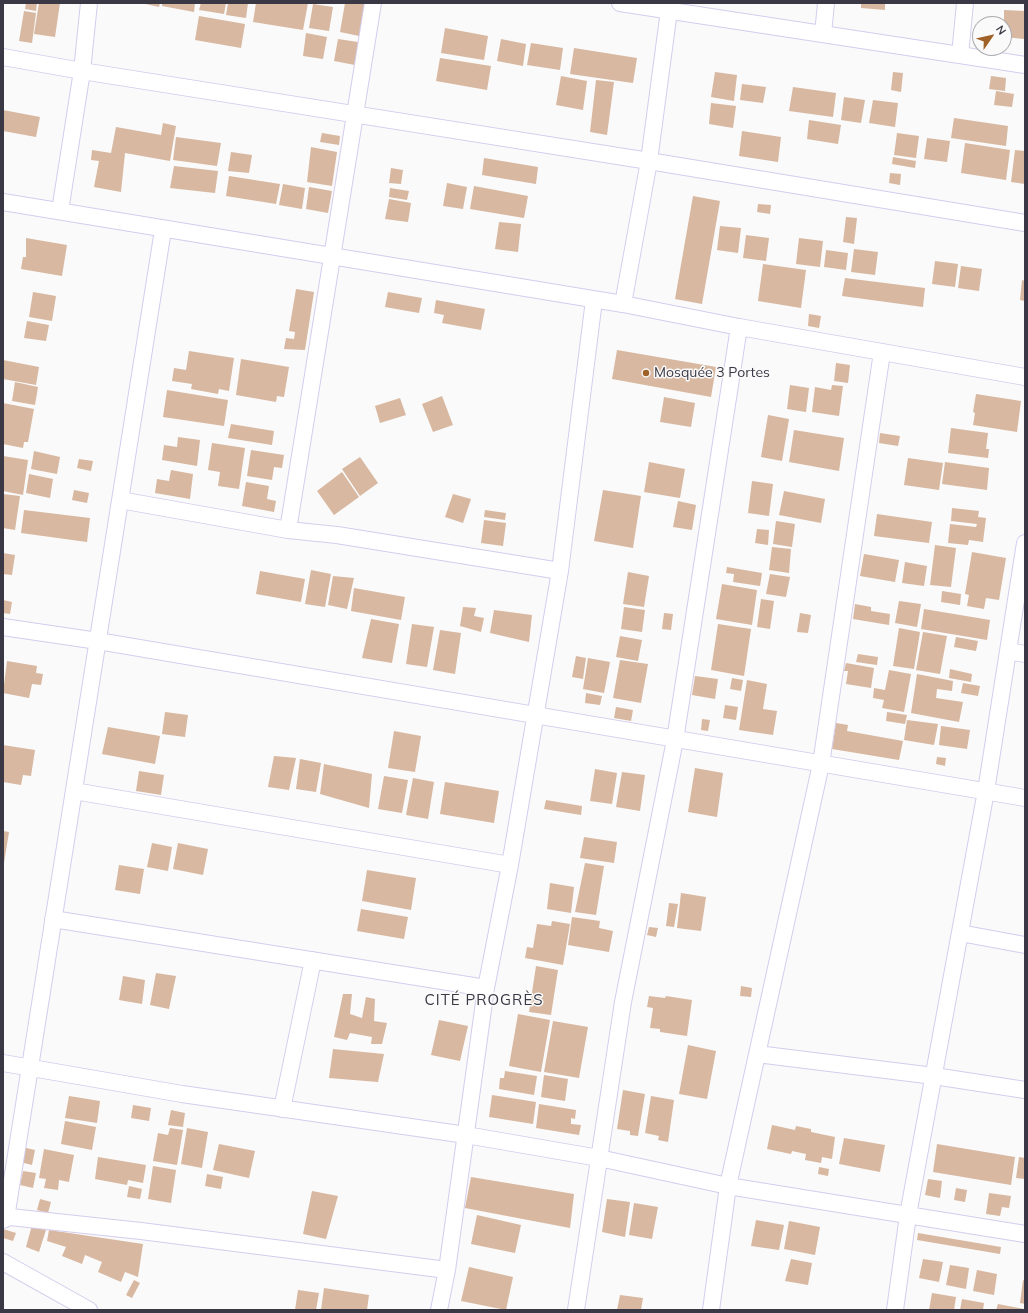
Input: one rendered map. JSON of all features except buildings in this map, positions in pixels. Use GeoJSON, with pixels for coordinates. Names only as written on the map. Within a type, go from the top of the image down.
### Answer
{"type":"FeatureCollection","features":[{"type":"Feature","properties":{"kind":"street"},"geometry":{"type":"LineString","coordinates":[[60,211],[82,71],[89,3]]}},
{"type":"Feature","properties":{"kind":"street"},"geometry":{"type":"LineString","coordinates":[[288,530],[373,3]]}},
{"type":"Feature","properties":{"kind":"street"},"geometry":{"type":"LineString","coordinates":[[620,3],[669,7],[823,34],[1025,65]]}},
{"type":"Feature","properties":{"kind":"street"},"geometry":{"type":"LineString","coordinates":[[823,34],[826,3]]}},
{"type":"Feature","properties":{"kind":"street"},"geometry":{"type":"LineString","coordinates":[[960,55],[965,3]]}},
{"type":"Feature","properties":{"kind":"street"},"geometry":{"type":"LineString","coordinates":[[623,304],[649,161],[669,7]]}},
{"type":"Feature","properties":{"kind":"street"},"geometry":{"type":"LineString","coordinates":[[3,57],[1025,223]]}},
{"type":"Feature","properties":{"kind":"street"},"geometry":{"type":"LineString","coordinates":[[3,202],[163,230],[623,304],[739,327],[1025,377]]}},
{"type":"Feature","properties":{"kind":"street"},"geometry":{"type":"LineString","coordinates":[[163,230],[30,1068],[4,1219],[141,1231],[446,1270]]}},
{"type":"Feature","properties":{"kind":"street"},"geometry":{"type":"LineString","coordinates":[[439,1310],[466,1135],[486,988],[537,716],[560,572],[594,300]]}},
{"type":"Feature","properties":{"kind":"street"},"geometry":{"type":"LineString","coordinates":[[576,1310],[623,1002],[675,740],[739,327]]}},
{"type":"Feature","properties":{"kind":"street"},"geometry":{"type":"LineString","coordinates":[[711,1310],[728,1186],[821,764],[882,352]]}},
{"type":"Feature","properties":{"kind":"street"},"geometry":{"type":"LineString","coordinates":[[120,500],[288,530],[337,535],[560,572]]}},
{"type":"Feature","properties":{"kind":"street"},"geometry":{"type":"LineString","coordinates":[[895,1310],[908,1215],[986,791],[1025,543]]}},
{"type":"Feature","properties":{"kind":"street"},"geometry":{"type":"LineString","coordinates":[[3,627],[98,641],[675,740],[1025,798]]}},
{"type":"Feature","properties":{"kind":"street"},"geometry":{"type":"LineString","coordinates":[[1008,651],[1025,654]]}},
{"type":"Feature","properties":{"kind":"street"},"geometry":{"type":"LineString","coordinates":[[74,791],[510,865]]}},
{"type":"Feature","properties":{"kind":"street"},"geometry":{"type":"LineString","coordinates":[[53,919],[486,988]]}},
{"type":"Feature","properties":{"kind":"street"},"geometry":{"type":"LineString","coordinates":[[960,933],[1025,945]]}},
{"type":"Feature","properties":{"kind":"street"},"geometry":{"type":"LineString","coordinates":[[282,1109],[313,960]]}},
{"type":"Feature","properties":{"kind":"street"},"geometry":{"type":"LineString","coordinates":[[757,1054],[934,1076],[1025,1090]]}},
{"type":"Feature","properties":{"kind":"street"},"geometry":{"type":"LineString","coordinates":[[3,1063],[282,1109],[466,1135],[599,1158],[728,1186],[1025,1234]]}},
{"type":"Feature","properties":{"kind":"street"},"geometry":{"type":"LineString","coordinates":[[3,1262],[89,1310]]}},
{"type":"Feature","properties":{"kind":"place","name":"Mosquée 3 Portes"},"geometry":{"type":"Point","coordinates":[646,373]}},
{"type":"Feature","properties":{"kind":"district","name":"CITÉ PROGRÈS"},"geometry":{"type":"Point","coordinates":[484,1000]}}]}
